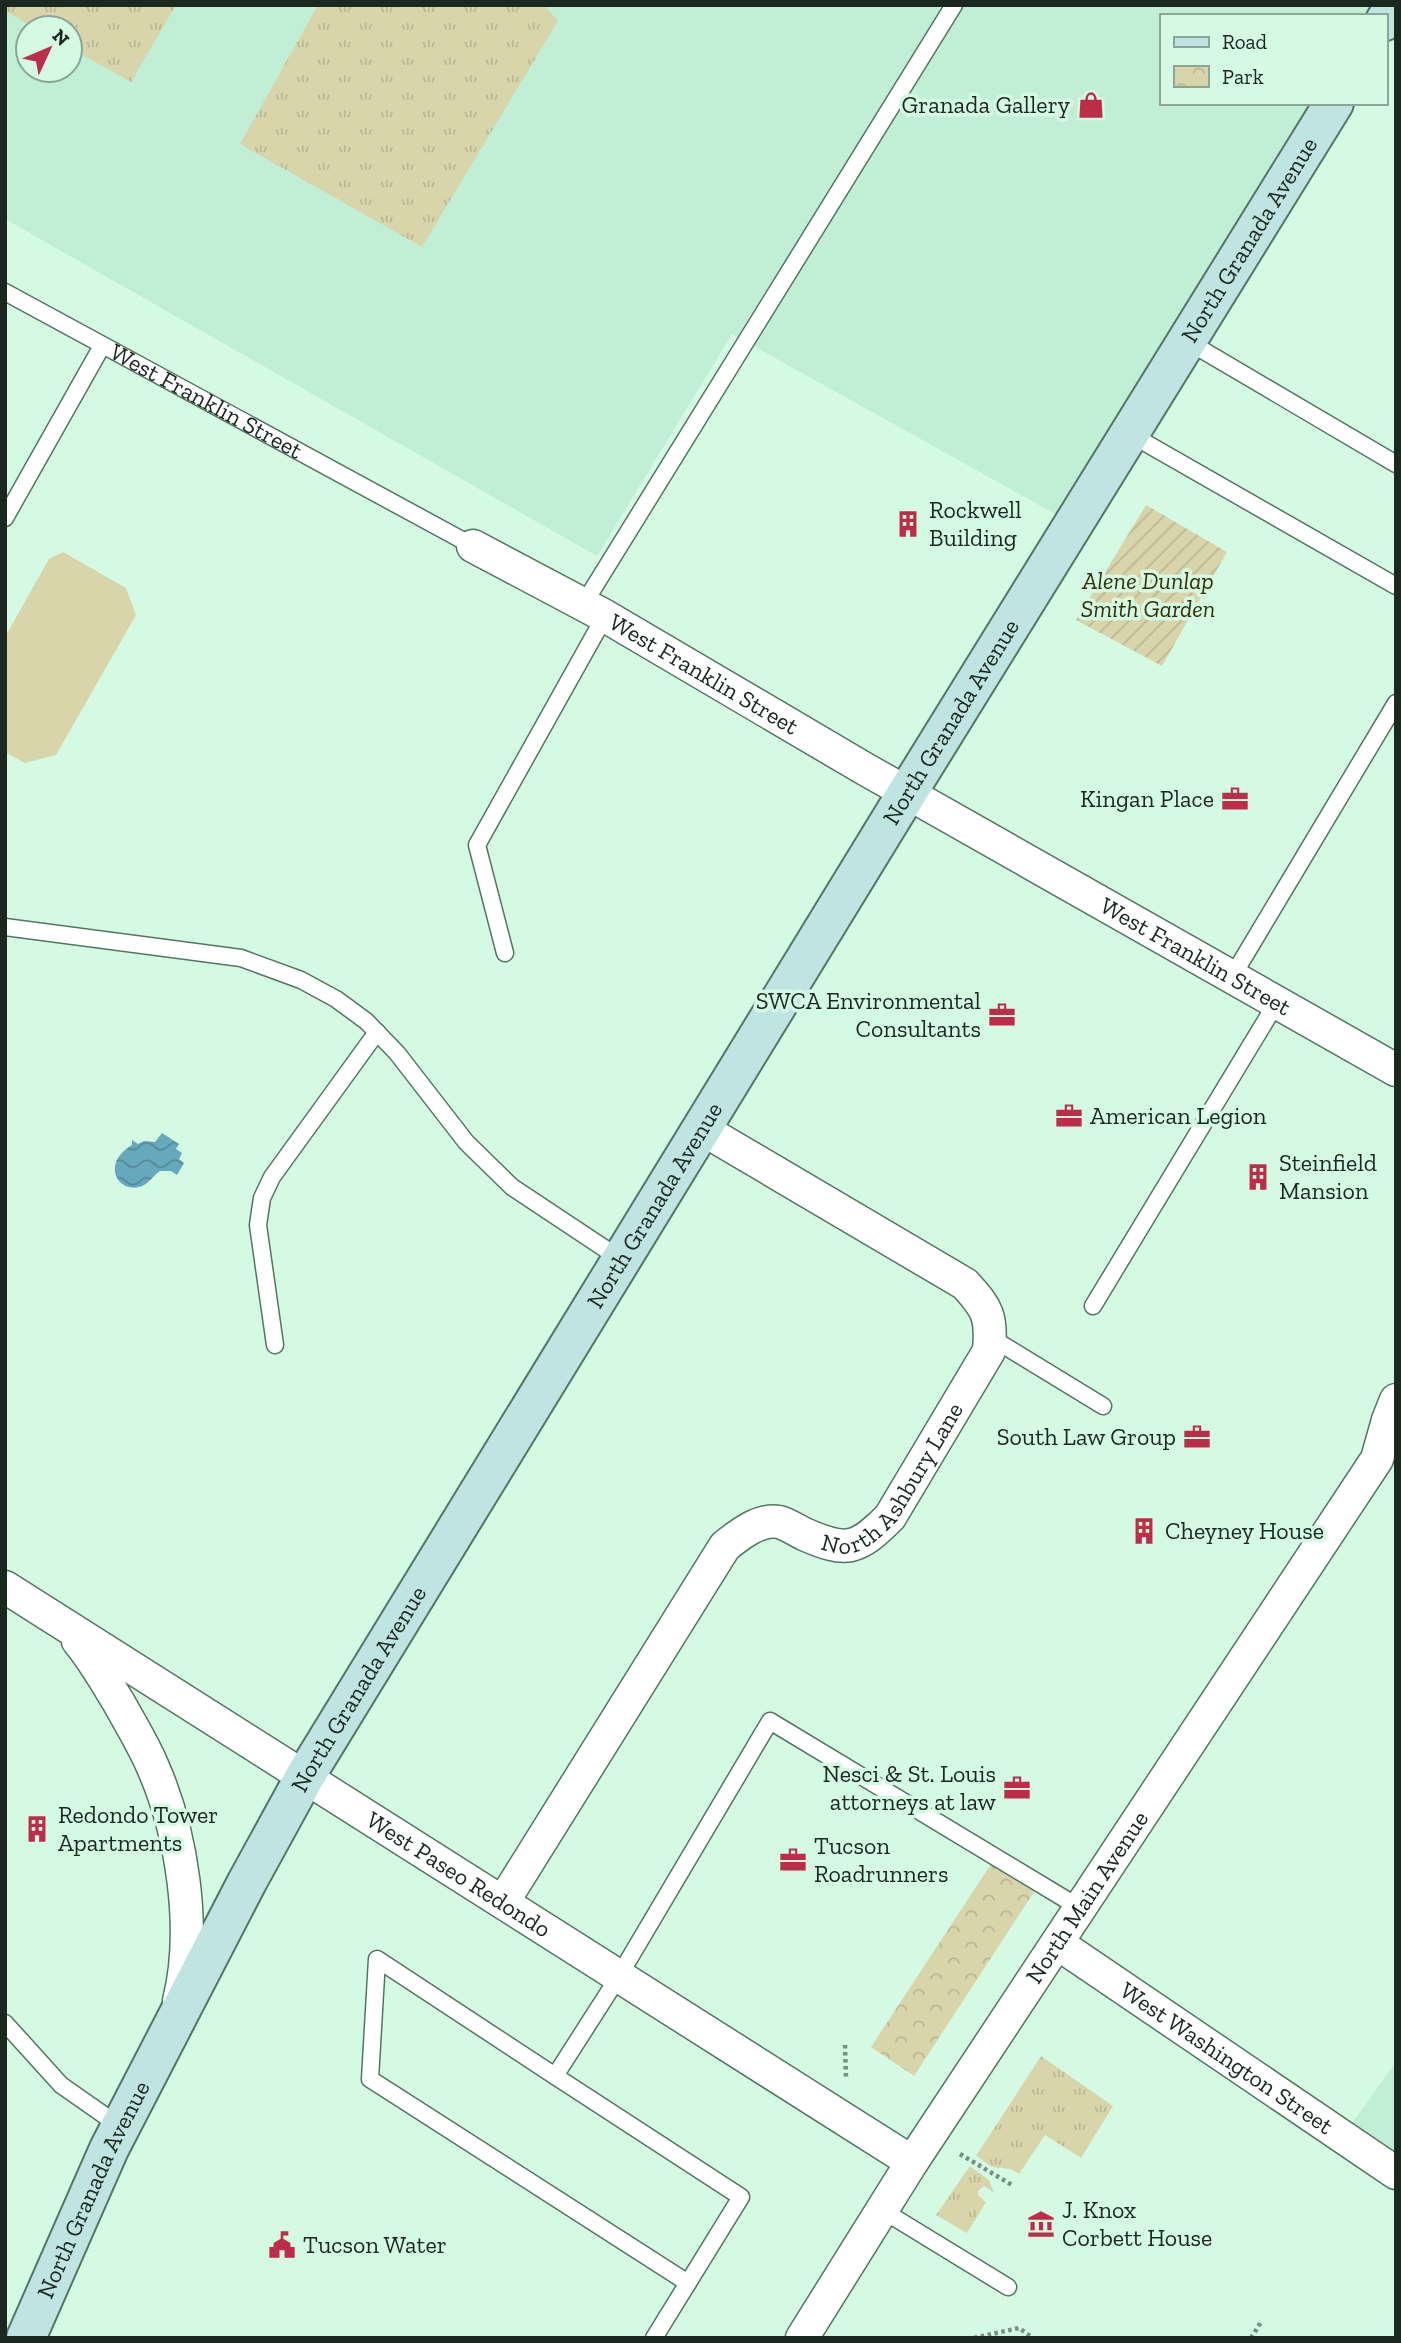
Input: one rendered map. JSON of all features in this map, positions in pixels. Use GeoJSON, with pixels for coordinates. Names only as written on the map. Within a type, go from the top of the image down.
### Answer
{"type":"FeatureCollection","features":[{"type":"Feature","properties":{"kind":"main road","name":"North Granada Avenue"},"geometry":{"type":"LineString","coordinates":[[26,2338],[121,2127],[304,1778],[907,793],[1333,105]]}},
{"type":"Feature","properties":{"kind":"street","name":"West Franklin Street"},"geometry":{"type":"LineString","coordinates":[[472,546],[594,610],[907,793],[1396,1070]]}},
{"type":"Feature","properties":{"kind":"street"},"geometry":{"type":"LineString","coordinates":[[702,1129],[965,1284],[980,1300],[986,1312],[991,1324],[990,1337]]}},
{"type":"Feature","properties":{"kind":"street","name":"North Ashbury Lane"},"geometry":{"type":"LineString","coordinates":[[503,1902],[726,1546],[750,1527],[777,1521],[817,1540],[840,1547],[867,1539],[890,1517],[989,1351],[990,1337]]}},
{"type":"Feature","properties":{"kind":"street","name":"North Main Avenue"},"geometry":{"type":"LineString","coordinates":[[802,2338],[912,2162],[1387,1452],[1388,1420],[1396,1401]]}},
{"type":"Feature","properties":{"kind":"street","name":"West Paseo Redondo"},"geometry":{"type":"LineString","coordinates":[[5,1587],[912,2162]]}},
{"type":"Feature","properties":{"kind":"street"},"geometry":{"type":"LineString","coordinates":[[51,1616],[72,1634],[101,1672],[152,1763],[161,1788],[179,1858],[186,1919],[186,1956],[173,2024]]}},
{"type":"Feature","properties":{"kind":"street","name":"West Washington Street"},"geometry":{"type":"LineString","coordinates":[[1057,1943],[1396,2174]]}},
{"type":"Feature","properties":{"kind":"lane"},"geometry":{"type":"LineString","coordinates":[[505,953],[477,845],[594,610],[954,5]]}},
{"type":"Feature","properties":{"kind":"lane","name":"West Franklin Street"},"geometry":{"type":"LineString","coordinates":[[5,292],[472,546]]}},
{"type":"Feature","properties":{"kind":"lane"},"geometry":{"type":"LineString","coordinates":[[1187,341],[1396,464]]}},
{"type":"Feature","properties":{"kind":"lane"},"geometry":{"type":"LineString","coordinates":[[5,518],[102,346]]}},
{"type":"Feature","properties":{"kind":"lane"},"geometry":{"type":"LineString","coordinates":[[1130,434],[1396,586]]}},
{"type":"Feature","properties":{"kind":"lane"},"geometry":{"type":"LineString","coordinates":[[1232,977],[1396,703]]}},
{"type":"Feature","properties":{"kind":"lane"},"geometry":{"type":"LineString","coordinates":[[5,927],[241,958],[301,980],[336,999],[366,1021],[397,1053],[466,1142],[512,1187],[622,1260]]}},
{"type":"Feature","properties":{"kind":"lane"},"geometry":{"type":"LineString","coordinates":[[1093,1306],[1277,1002]]}},
{"type":"Feature","properties":{"kind":"lane"},"geometry":{"type":"LineString","coordinates":[[275,1345],[258,1225],[262,1198],[272,1177],[377,1032]]}},
{"type":"Feature","properties":{"kind":"lane"},"geometry":{"type":"LineString","coordinates":[[990,1337],[1103,1406]]}},
{"type":"Feature","properties":{"kind":"lane"},"geometry":{"type":"LineString","coordinates":[[555,2076],[619,1976],[771,1721],[1080,1908]]}},
{"type":"Feature","properties":{"kind":"lane"},"geometry":{"type":"LineString","coordinates":[[654,2338],[688,2283],[741,2197],[377,1959],[370,2079],[688,2283]]}},
{"type":"Feature","properties":{"kind":"lane"},"geometry":{"type":"LineString","coordinates":[[5,2023],[61,2085],[121,2127]]}},
{"type":"Feature","properties":{"kind":"lane"},"geometry":{"type":"LineString","coordinates":[[882,2210],[1008,2287]]}},
{"type":"Feature","properties":{"kind":"path"},"geometry":{"type":"LineString","coordinates":[[959,2154],[1012,2185]]}},
{"type":"Feature","properties":{"kind":"path"},"geometry":{"type":"LineString","coordinates":[[1251,2338],[1261,2322]]}},
{"type":"Feature","properties":{"kind":"path"},"geometry":{"type":"LineString","coordinates":[[974,2338],[1019,2328],[1033,2338]]}},
{"type":"Feature","properties":{"kind":"shaded area"},"geometry":{"type":"Polygon","coordinates":[[[5,5],[1395,5],[1387,14],[1160,14],[1160,105],[1333,105],[1073,524],[732,334],[597,556],[5,219],[5,5]]]}},
{"type":"Feature","properties":{"kind":"shaded area"},"geometry":{"type":"Polygon","coordinates":[[[1396,2062],[1396,2173],[1342,2137],[1396,2062]]]}},
{"type":"Feature","properties":{"kind":"green space"},"geometry":{"type":"Polygon","coordinates":[[[5,5],[176,5],[131,82],[84,56],[84,14],[14,16],[5,11],[5,5]]]}},
{"type":"Feature","properties":{"kind":"green space"},"geometry":{"type":"Polygon","coordinates":[[[318,5],[544,5],[558,21],[422,247],[240,144],[318,5]]]}},
{"type":"Feature","properties":{"kind":"green space","name":"Alene Dunlap Smith Garden"},"geometry":{"type":"Polygon","coordinates":[[[1146,505],[1227,552],[1162,666],[1076,620],[1146,505]]]}},
{"type":"Feature","properties":{"kind":"green space"},"geometry":{"type":"Polygon","coordinates":[[[63,552],[126,588],[136,615],[56,755],[25,763],[5,752],[5,637],[49,559],[63,552]]]}},
{"type":"Feature","properties":{"kind":"green space"},"geometry":{"type":"Polygon","coordinates":[[[991,1864],[1034,1892],[914,2076],[871,2047],[991,1864]]]}},
{"type":"Feature","properties":{"kind":"green space"},"geometry":{"type":"Polygon","coordinates":[[[1041,2056],[1113,2106],[1081,2158],[1045,2135],[1019,2174],[1011,2169],[992,2167],[976,2156],[1041,2056]]]}},
{"type":"Feature","properties":{"kind":"green space"},"geometry":{"type":"Polygon","coordinates":[[[970,2166],[989,2180],[994,2193],[984,2186],[978,2191],[978,2195],[986,2202],[967,2233],[936,2215],[970,2166]]]}},
{"type":"Feature","properties":{"kind":"water"},"geometry":{"type":"Polygon","coordinates":[[[162,1133],[179,1144],[176,1149],[182,1153],[179,1159],[184,1163],[177,1175],[171,1171],[160,1171],[145,1185],[134,1188],[120,1182],[115,1169],[117,1161],[132,1145],[132,1140],[138,1144],[144,1141],[155,1142],[162,1133]]]}},
{"type":"Feature","properties":{"kind":"place","name":"Granada Gallery"},"geometry":{"type":"Point","coordinates":[1091,105]}},
{"type":"Feature","properties":{"kind":"place","name":"Rockwell Building"},"geometry":{"type":"Point","coordinates":[908,524]}},
{"type":"Feature","properties":{"kind":"place","name":"Kingan Place"},"geometry":{"type":"Point","coordinates":[1235,799]}},
{"type":"Feature","properties":{"kind":"place","name":"SWCA Environmental Consultants"},"geometry":{"type":"Point","coordinates":[1002,1015]}},
{"type":"Feature","properties":{"kind":"place","name":"American Legion"},"geometry":{"type":"Point","coordinates":[1069,1116]}},
{"type":"Feature","properties":{"kind":"place","name":"Steinfield Mansion"},"geometry":{"type":"Point","coordinates":[1258,1177]}},
{"type":"Feature","properties":{"kind":"place","name":"South Law Group"},"geometry":{"type":"Point","coordinates":[1197,1437]}},
{"type":"Feature","properties":{"kind":"place","name":"Cheyney House"},"geometry":{"type":"Point","coordinates":[1144,1531]}},
{"type":"Feature","properties":{"kind":"place","name":"Nesci & St. Louis attorneys at law"},"geometry":{"type":"Point","coordinates":[1017,1788]}},
{"type":"Feature","properties":{"kind":"place","name":"Redondo Tower Apartments"},"geometry":{"type":"Point","coordinates":[37,1829]}},
{"type":"Feature","properties":{"kind":"place","name":"Tucson Roadrunners"},"geometry":{"type":"Point","coordinates":[793,1860]}},
{"type":"Feature","properties":{"kind":"place","name":"J. Knox Corbett House"},"geometry":{"type":"Point","coordinates":[1041,2224]}},
{"type":"Feature","properties":{"kind":"place","name":"Tucson Water"},"geometry":{"type":"Point","coordinates":[282,2245]}}]}
